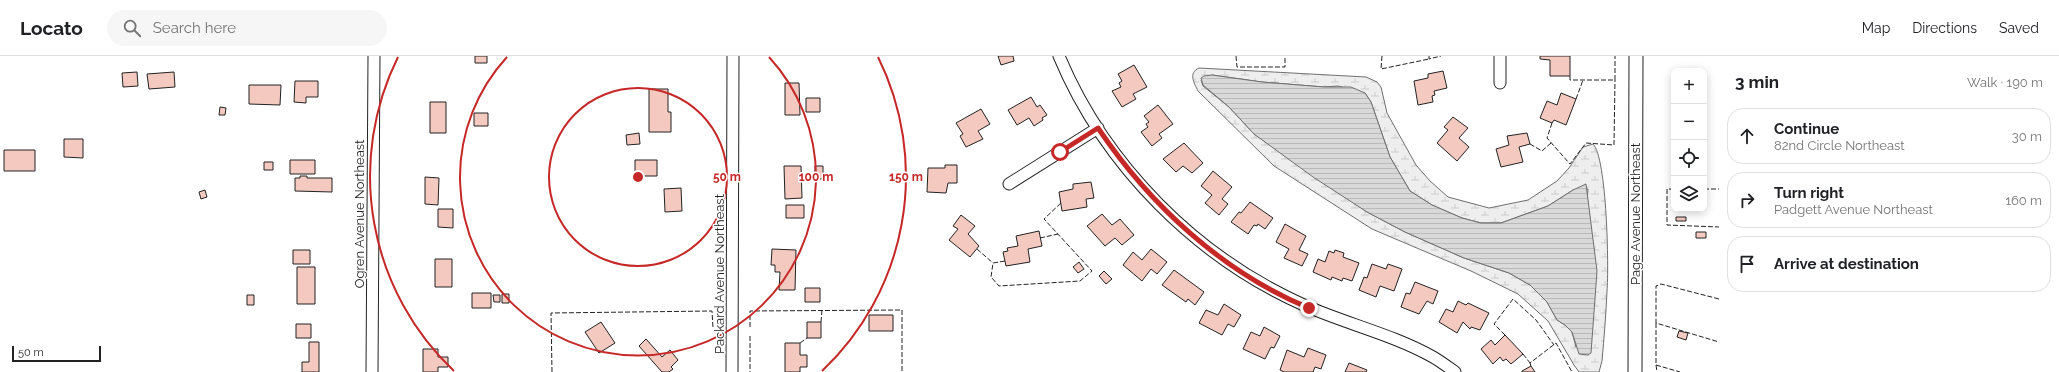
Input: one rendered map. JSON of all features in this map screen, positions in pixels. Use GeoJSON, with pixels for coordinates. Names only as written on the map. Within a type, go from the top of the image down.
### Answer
{"type":"FeatureCollection","features":[{"type":"Feature","properties":{"kind":"street","name":"Ogren Avenue Northeast"},"geometry":{"type":"LineString","coordinates":[[372,372],[374,56]]}},
{"type":"Feature","properties":{"kind":"street","name":"Packard Avenue Northeast"},"geometry":{"type":"LineString","coordinates":[[732,372],[733,56]]}},
{"type":"Feature","properties":{"kind":"street"},"geometry":{"type":"LineString","coordinates":[[1059,56],[1079,97],[1121,161],[1153,198],[1190,233],[1220,258],[1251,278],[1306,306],[1411,346],[1433,357],[1455,372]]}},
{"type":"Feature","properties":{"kind":"street"},"geometry":{"type":"LineString","coordinates":[[1500,56],[1500,83]]}},
{"type":"Feature","properties":{"kind":"street","name":"Page Avenue Northeast"},"geometry":{"type":"LineString","coordinates":[[1635,372],[1636,56]]}},
{"type":"Feature","properties":{"kind":"street"},"geometry":{"type":"LineString","coordinates":[[1009,184],[1098,128]]}},
{"type":"Feature","properties":{"kind":"green space"},"geometry":{"type":"Polygon","coordinates":[[[1199,68],[1366,77],[1377,82],[1381,87],[1387,113],[1416,165],[1430,181],[1448,197],[1489,208],[1528,200],[1557,181],[1569,168],[1583,147],[1593,144],[1598,153],[1601,170],[1607,238],[1608,279],[1602,361],[1599,372],[1579,372],[1548,321],[1518,294],[1471,271],[1372,229],[1274,166],[1198,91],[1193,78],[1196,70],[1199,68]],[[1212,75],[1201,80],[1203,86],[1229,107],[1254,134],[1367,212],[1405,232],[1464,258],[1509,273],[1530,285],[1547,302],[1557,320],[1572,332],[1576,347],[1588,189],[1573,190],[1548,206],[1501,223],[1481,223],[1462,218],[1432,205],[1410,191],[1390,157],[1371,102],[1365,93],[1338,86],[1324,87],[1262,82],[1212,75]]]}},
{"type":"Feature","properties":{"kind":"shaded area"},"geometry":{"type":"Polygon","coordinates":[[[1212,75],[1262,82],[1324,87],[1351,87],[1365,93],[1371,102],[1390,157],[1410,191],[1432,205],[1462,218],[1481,223],[1501,223],[1548,206],[1573,190],[1586,184],[1597,271],[1591,353],[1588,355],[1579,354],[1572,332],[1557,320],[1547,302],[1530,285],[1509,273],[1464,258],[1405,232],[1367,212],[1313,177],[1254,134],[1229,107],[1203,85],[1201,78],[1212,75]]]}},
{"type":"Feature","properties":{"kind":"building"},"geometry":{"type":"Polygon","coordinates":[[[475,56],[487,56],[487,63],[475,63],[475,56]]]}},
{"type":"Feature","properties":{"kind":"building"},"geometry":{"type":"Polygon","coordinates":[[[998,56],[1013,56],[1014,61],[1001,65],[998,56]]]}},
{"type":"Feature","properties":{"kind":"building"},"geometry":{"type":"Polygon","coordinates":[[[1540,56],[1570,56],[1570,76],[1550,76],[1550,60],[1540,59],[1540,56]]]}},
{"type":"Feature","properties":{"kind":"building"},"geometry":{"type":"Polygon","coordinates":[[[1134,65],[1147,87],[1133,94],[1136,99],[1122,107],[1112,91],[1121,87],[1119,83],[1122,81],[1118,74],[1134,65]]]}},
{"type":"Feature","properties":{"kind":"building"},"geometry":{"type":"Polygon","coordinates":[[[1443,71],[1447,88],[1434,91],[1435,95],[1432,96],[1433,102],[1418,105],[1414,81],[1428,78],[1428,74],[1443,71]]]}},
{"type":"Feature","properties":{"kind":"building"},"geometry":{"type":"Polygon","coordinates":[[[137,72],[138,86],[123,87],[122,73],[137,72]]]}},
{"type":"Feature","properties":{"kind":"building"},"geometry":{"type":"Polygon","coordinates":[[[174,72],[175,87],[149,89],[147,74],[174,72]]]}},
{"type":"Feature","properties":{"kind":"building"},"geometry":{"type":"Polygon","coordinates":[[[295,81],[318,81],[318,97],[306,97],[306,103],[294,102],[295,81]]]}},
{"type":"Feature","properties":{"kind":"building"},"geometry":{"type":"Polygon","coordinates":[[[785,83],[799,83],[800,115],[785,115],[785,83]]]}},
{"type":"Feature","properties":{"kind":"building"},"geometry":{"type":"Polygon","coordinates":[[[249,85],[281,85],[280,105],[249,104],[249,85]]]}},
{"type":"Feature","properties":{"kind":"building"},"geometry":{"type":"Polygon","coordinates":[[[649,89],[668,89],[668,112],[671,112],[671,132],[649,132],[649,89]]]}},
{"type":"Feature","properties":{"kind":"building"},"geometry":{"type":"Polygon","coordinates":[[[1561,93],[1576,99],[1566,125],[1554,120],[1552,123],[1540,118],[1547,101],[1557,105],[1561,93]]]}},
{"type":"Feature","properties":{"kind":"building"},"geometry":{"type":"Polygon","coordinates":[[[1031,97],[1037,107],[1040,105],[1047,115],[1042,118],[1043,120],[1034,126],[1029,118],[1017,125],[1008,110],[1031,97]]]}},
{"type":"Feature","properties":{"kind":"building"},"geometry":{"type":"Polygon","coordinates":[[[806,98],[820,98],[820,112],[806,112],[806,98]]]}},
{"type":"Feature","properties":{"kind":"building"},"geometry":{"type":"Polygon","coordinates":[[[430,102],[446,102],[446,133],[430,133],[430,102]]]}},
{"type":"Feature","properties":{"kind":"building"},"geometry":{"type":"Polygon","coordinates":[[[1158,105],[1173,124],[1159,134],[1162,138],[1152,146],[1141,132],[1148,127],[1146,124],[1149,122],[1144,116],[1158,105]]]}},
{"type":"Feature","properties":{"kind":"building"},"geometry":{"type":"Polygon","coordinates":[[[220,107],[226,108],[225,115],[219,115],[220,107]]]}},
{"type":"Feature","properties":{"kind":"building"},"geometry":{"type":"Polygon","coordinates":[[[981,109],[990,124],[978,131],[983,139],[966,147],[960,136],[963,134],[956,123],[981,109]]]}},
{"type":"Feature","properties":{"kind":"building"},"geometry":{"type":"Polygon","coordinates":[[[474,113],[488,113],[488,126],[474,126],[474,113]]]}},
{"type":"Feature","properties":{"kind":"building"},"geometry":{"type":"Polygon","coordinates":[[[1453,117],[1468,128],[1459,138],[1469,147],[1457,161],[1437,143],[1448,130],[1444,127],[1453,117]]]}},
{"type":"Feature","properties":{"kind":"building"},"geometry":{"type":"Polygon","coordinates":[[[639,133],[640,144],[627,145],[626,135],[639,133]]]}},
{"type":"Feature","properties":{"kind":"building"},"geometry":{"type":"Polygon","coordinates":[[[1527,133],[1530,144],[1519,147],[1523,162],[1501,167],[1496,149],[1509,145],[1507,136],[1527,133]]]}},
{"type":"Feature","properties":{"kind":"building"},"geometry":{"type":"Polygon","coordinates":[[[64,139],[83,139],[83,158],[64,157],[64,139]]]}},
{"type":"Feature","properties":{"kind":"building"},"geometry":{"type":"Polygon","coordinates":[[[1184,143],[1203,163],[1192,173],[1183,166],[1176,172],[1163,159],[1184,143]]]}},
{"type":"Feature","properties":{"kind":"building"},"geometry":{"type":"Polygon","coordinates":[[[4,150],[35,150],[35,171],[4,171],[4,150]]]}},
{"type":"Feature","properties":{"kind":"building"},"geometry":{"type":"Polygon","coordinates":[[[290,160],[315,160],[315,174],[290,174],[290,160]]]}},
{"type":"Feature","properties":{"kind":"building"},"geometry":{"type":"Polygon","coordinates":[[[635,160],[657,160],[657,176],[635,176],[635,160]]]}},
{"type":"Feature","properties":{"kind":"building"},"geometry":{"type":"Polygon","coordinates":[[[264,162],[273,162],[273,170],[264,170],[264,162]]]}},
{"type":"Feature","properties":{"kind":"building"},"geometry":{"type":"Polygon","coordinates":[[[945,165],[957,165],[957,183],[948,183],[946,193],[927,192],[928,168],[945,168],[945,165]]]}},
{"type":"Feature","properties":{"kind":"building"},"geometry":{"type":"Polygon","coordinates":[[[784,166],[801,166],[802,198],[785,199],[784,166]]]}},
{"type":"Feature","properties":{"kind":"building"},"geometry":{"type":"Polygon","coordinates":[[[815,166],[823,166],[823,179],[815,179],[815,166]]]}},
{"type":"Feature","properties":{"kind":"building"},"geometry":{"type":"Polygon","coordinates":[[[1213,171],[1232,187],[1222,199],[1228,204],[1219,215],[1205,203],[1212,195],[1201,186],[1213,171]]]}},
{"type":"Feature","properties":{"kind":"building"},"geometry":{"type":"Polygon","coordinates":[[[300,176],[307,176],[307,178],[332,178],[332,192],[295,191],[295,178],[300,178],[300,176]]]}},
{"type":"Feature","properties":{"kind":"building"},"geometry":{"type":"Polygon","coordinates":[[[425,177],[439,178],[438,205],[425,204],[425,177]]]}},
{"type":"Feature","properties":{"kind":"building"},"geometry":{"type":"Polygon","coordinates":[[[1091,182],[1094,198],[1086,199],[1087,207],[1062,211],[1059,192],[1073,189],[1073,184],[1091,182]]]}},
{"type":"Feature","properties":{"kind":"building"},"geometry":{"type":"Polygon","coordinates":[[[681,188],[682,211],[665,212],[664,189],[681,188]]]}},
{"type":"Feature","properties":{"kind":"building"},"geometry":{"type":"Polygon","coordinates":[[[205,190],[207,197],[201,199],[199,192],[205,190]]]}},
{"type":"Feature","properties":{"kind":"building"},"geometry":{"type":"Polygon","coordinates":[[[1250,202],[1273,218],[1265,229],[1258,224],[1257,226],[1254,225],[1248,234],[1231,222],[1250,202]]]}},
{"type":"Feature","properties":{"kind":"building"},"geometry":{"type":"Polygon","coordinates":[[[786,205],[804,205],[804,218],[786,218],[786,205]]]}},
{"type":"Feature","properties":{"kind":"building"},"geometry":{"type":"Polygon","coordinates":[[[438,209],[453,209],[453,228],[438,227],[438,209]]]}},
{"type":"Feature","properties":{"kind":"building"},"geometry":{"type":"Polygon","coordinates":[[[1102,214],[1112,225],[1120,219],[1134,235],[1122,245],[1115,238],[1105,246],[1087,226],[1102,214]]]}},
{"type":"Feature","properties":{"kind":"building"},"geometry":{"type":"Polygon","coordinates":[[[961,215],[975,226],[968,234],[979,246],[970,257],[949,240],[958,229],[953,226],[961,215]]]}},
{"type":"Feature","properties":{"kind":"building"},"geometry":{"type":"Polygon","coordinates":[[[1676,217],[1686,217],[1686,221],[1676,221],[1676,217]]]}},
{"type":"Feature","properties":{"kind":"building"},"geometry":{"type":"Polygon","coordinates":[[[1285,224],[1306,236],[1299,250],[1308,254],[1302,266],[1284,258],[1289,249],[1276,242],[1285,224]]]}},
{"type":"Feature","properties":{"kind":"building"},"geometry":{"type":"Polygon","coordinates":[[[1039,231],[1042,246],[1028,249],[1030,262],[1006,266],[1003,252],[1008,251],[1007,248],[1018,246],[1016,236],[1039,231]]]}},
{"type":"Feature","properties":{"kind":"building"},"geometry":{"type":"Polygon","coordinates":[[[1696,232],[1706,232],[1706,238],[1696,238],[1696,232]]]}},
{"type":"Feature","properties":{"kind":"building"},"geometry":{"type":"Polygon","coordinates":[[[772,249],[796,250],[795,290],[779,290],[780,272],[775,272],[775,265],[771,265],[772,249]]]}},
{"type":"Feature","properties":{"kind":"building"},"geometry":{"type":"Polygon","coordinates":[[[1151,249],[1167,262],[1157,274],[1151,269],[1142,281],[1123,265],[1133,252],[1142,260],[1151,249]]]}},
{"type":"Feature","properties":{"kind":"building"},"geometry":{"type":"Polygon","coordinates":[[[293,250],[310,250],[310,264],[293,264],[293,250]]]}},
{"type":"Feature","properties":{"kind":"building"},"geometry":{"type":"Polygon","coordinates":[[[1335,250],[1344,253],[1343,257],[1359,263],[1352,281],[1343,278],[1342,281],[1332,277],[1331,280],[1313,272],[1318,259],[1325,262],[1329,251],[1334,253],[1335,250]]]}},
{"type":"Feature","properties":{"kind":"building"},"geometry":{"type":"Polygon","coordinates":[[[435,259],[452,259],[452,287],[435,287],[435,259]]]}},
{"type":"Feature","properties":{"kind":"building"},"geometry":{"type":"Polygon","coordinates":[[[1079,262],[1084,269],[1078,273],[1073,267],[1079,262]]]}},
{"type":"Feature","properties":{"kind":"building"},"geometry":{"type":"Polygon","coordinates":[[[1372,264],[1386,269],[1388,264],[1402,269],[1394,291],[1380,286],[1376,297],[1359,290],[1364,277],[1367,278],[1372,264]]]}},
{"type":"Feature","properties":{"kind":"building"},"geometry":{"type":"Polygon","coordinates":[[[297,267],[315,267],[315,304],[297,304],[297,267]]]}},
{"type":"Feature","properties":{"kind":"building"},"geometry":{"type":"Polygon","coordinates":[[[1174,270],[1204,292],[1195,305],[1188,299],[1186,302],[1162,285],[1174,270]]]}},
{"type":"Feature","properties":{"kind":"building"},"geometry":{"type":"Polygon","coordinates":[[[1104,271],[1112,279],[1106,284],[1099,276],[1104,271]]]}},
{"type":"Feature","properties":{"kind":"building"},"geometry":{"type":"Polygon","coordinates":[[[1415,282],[1438,291],[1433,304],[1427,301],[1419,314],[1401,307],[1406,293],[1410,294],[1415,282]]]}},
{"type":"Feature","properties":{"kind":"building"},"geometry":{"type":"Polygon","coordinates":[[[805,288],[820,288],[820,302],[805,302],[805,288]]]}},
{"type":"Feature","properties":{"kind":"building"},"geometry":{"type":"Polygon","coordinates":[[[472,293],[491,293],[491,308],[472,308],[472,293]]]}},
{"type":"Feature","properties":{"kind":"building"},"geometry":{"type":"Polygon","coordinates":[[[502,294],[509,294],[509,303],[502,303],[502,294]]]}},
{"type":"Feature","properties":{"kind":"building"},"geometry":{"type":"Polygon","coordinates":[[[247,295],[254,295],[254,305],[247,305],[247,295]]]}},
{"type":"Feature","properties":{"kind":"building"},"geometry":{"type":"Polygon","coordinates":[[[493,295],[500,295],[500,302],[494,302],[493,295]]]}},
{"type":"Feature","properties":{"kind":"building"},"geometry":{"type":"Polygon","coordinates":[[[1458,301],[1466,305],[1468,303],[1489,313],[1480,330],[1471,327],[1470,329],[1463,322],[1457,333],[1439,322],[1446,309],[1453,312],[1458,301]]]}},
{"type":"Feature","properties":{"kind":"building"},"geometry":{"type":"Polygon","coordinates":[[[1224,304],[1241,315],[1234,327],[1228,324],[1222,335],[1199,323],[1206,310],[1218,315],[1224,304]]]}},
{"type":"Feature","properties":{"kind":"building"},"geometry":{"type":"Polygon","coordinates":[[[869,315],[893,315],[893,331],[869,331],[869,315]]]}},
{"type":"Feature","properties":{"kind":"building"},"geometry":{"type":"Polygon","coordinates":[[[601,322],[615,343],[599,353],[585,332],[601,322]]]}},
{"type":"Feature","properties":{"kind":"building"},"geometry":{"type":"Polygon","coordinates":[[[807,322],[821,322],[821,338],[807,338],[807,322]]]}},
{"type":"Feature","properties":{"kind":"building"},"geometry":{"type":"Polygon","coordinates":[[[296,324],[311,324],[311,338],[296,338],[296,324]]]}},
{"type":"Feature","properties":{"kind":"building"},"geometry":{"type":"Polygon","coordinates":[[[1264,327],[1280,336],[1274,348],[1271,347],[1265,359],[1243,349],[1251,332],[1260,336],[1264,327]]]}},
{"type":"Feature","properties":{"kind":"building"},"geometry":{"type":"Polygon","coordinates":[[[1679,331],[1688,333],[1686,340],[1677,337],[1679,331]]]}},
{"type":"Feature","properties":{"kind":"building"},"geometry":{"type":"Polygon","coordinates":[[[1505,335],[1523,354],[1511,364],[1506,359],[1503,361],[1500,357],[1493,364],[1481,349],[1491,340],[1495,345],[1505,335]]]}},
{"type":"Feature","properties":{"kind":"building"},"geometry":{"type":"Polygon","coordinates":[[[646,339],[662,357],[670,350],[678,360],[671,367],[673,369],[669,372],[662,372],[639,346],[646,339]]]}},
{"type":"Feature","properties":{"kind":"building"},"geometry":{"type":"Polygon","coordinates":[[[309,342],[319,342],[319,372],[302,372],[302,362],[309,362],[309,342]]]}},
{"type":"Feature","properties":{"kind":"building"},"geometry":{"type":"Polygon","coordinates":[[[785,343],[800,343],[800,355],[807,355],[807,367],[800,367],[800,372],[785,372],[785,343]]]}},
{"type":"Feature","properties":{"kind":"building"},"geometry":{"type":"Polygon","coordinates":[[[1308,348],[1326,355],[1321,369],[1315,367],[1313,372],[1284,372],[1280,370],[1287,350],[1304,357],[1308,348]]]}},
{"type":"Feature","properties":{"kind":"building"},"geometry":{"type":"Polygon","coordinates":[[[423,349],[438,349],[438,357],[448,357],[448,367],[438,367],[438,372],[423,372],[423,349]]]}},
{"type":"Feature","properties":{"kind":"building"},"geometry":{"type":"Polygon","coordinates":[[[1349,363],[1367,370],[1366,372],[1345,372],[1349,363]]]}},
{"type":"Feature","properties":{"kind":"building"},"geometry":{"type":"Polygon","coordinates":[[[1531,366],[1535,372],[1522,372],[1522,371],[1531,366]]]}},
{"type":"Feature","properties":{"kind":"fence"},"geometry":{"type":"LineString","coordinates":[[1236,56],[1237,67],[1285,67],[1285,56]]}},
{"type":"Feature","properties":{"kind":"fence"},"geometry":{"type":"LineString","coordinates":[[1382,56],[1381,69],[1429,59]]}},
{"type":"Feature","properties":{"kind":"fence"},"geometry":{"type":"LineString","coordinates":[[1429,56],[1429,59],[1441,56]]}},
{"type":"Feature","properties":{"kind":"fence"},"geometry":{"type":"LineString","coordinates":[[1570,76],[1570,80],[1615,80],[1615,56]]}},
{"type":"Feature","properties":{"kind":"fence"},"geometry":{"type":"LineString","coordinates":[[1576,99],[1583,80]]}},
{"type":"Feature","properties":{"kind":"fence"},"geometry":{"type":"LineString","coordinates":[[1552,123],[1547,138],[1570,164],[1586,143],[1614,145],[1615,80]]}},
{"type":"Feature","properties":{"kind":"fence"},"geometry":{"type":"LineString","coordinates":[[1530,144],[1542,151],[1551,143]]}},
{"type":"Feature","properties":{"kind":"fence"},"geometry":{"type":"LineString","coordinates":[[1671,189],[1667,189],[1667,225],[1719,227]]}},
{"type":"Feature","properties":{"kind":"fence"},"geometry":{"type":"LineString","coordinates":[[1707,189],[1719,189]]}},
{"type":"Feature","properties":{"kind":"fence"},"geometry":{"type":"LineString","coordinates":[[1005,261],[993,263],[991,277],[999,286],[1080,281],[1092,271],[1044,219],[1061,203]]}},
{"type":"Feature","properties":{"kind":"fence"},"geometry":{"type":"LineString","coordinates":[[1040,238],[1058,234]]}},
{"type":"Feature","properties":{"kind":"fence"},"geometry":{"type":"LineString","coordinates":[[977,249],[993,263]]}},
{"type":"Feature","properties":{"kind":"fence"},"geometry":{"type":"LineString","coordinates":[[1719,299],[1661,284],[1656,286],[1656,323],[1719,342]]}},
{"type":"Feature","properties":{"kind":"fence"},"geometry":{"type":"LineString","coordinates":[[1505,335],[1494,324],[1513,299],[1536,320],[1554,345]]}},
{"type":"Feature","properties":{"kind":"fence"},"geometry":{"type":"LineString","coordinates":[[821,322],[822,310]]}},
{"type":"Feature","properties":{"kind":"fence"},"geometry":{"type":"LineString","coordinates":[[750,327],[750,311],[902,310],[902,372]]}},
{"type":"Feature","properties":{"kind":"fence"},"geometry":{"type":"LineString","coordinates":[[552,372],[551,313],[712,311],[713,328]]}},
{"type":"Feature","properties":{"kind":"fence"},"geometry":{"type":"LineString","coordinates":[[1656,323],[1656,365],[1680,372]]}},
{"type":"Feature","properties":{"kind":"fence"},"geometry":{"type":"LineString","coordinates":[[750,336],[750,372]]}},
{"type":"Feature","properties":{"kind":"fence"},"geometry":{"type":"LineString","coordinates":[[800,343],[807,338]]}},
{"type":"Feature","properties":{"kind":"fence"},"geometry":{"type":"LineString","coordinates":[[1531,366],[1530,363],[1556,343],[1572,372]]}},
{"type":"Feature","properties":{"kind":"fence"},"geometry":{"type":"LineString","coordinates":[[1523,354],[1530,363]]}},
{"type":"Feature","properties":{"kind":"fence"},"geometry":{"type":"LineString","coordinates":[[1656,365],[1657,372]]}},
{"type":"Feature","properties":{"kind":"route"},"geometry":{"type":"LineString","coordinates":[[1060,152],[1098,128],[1134,178],[1190,233],[1220,258],[1251,278],[1309,308]]}}]}
